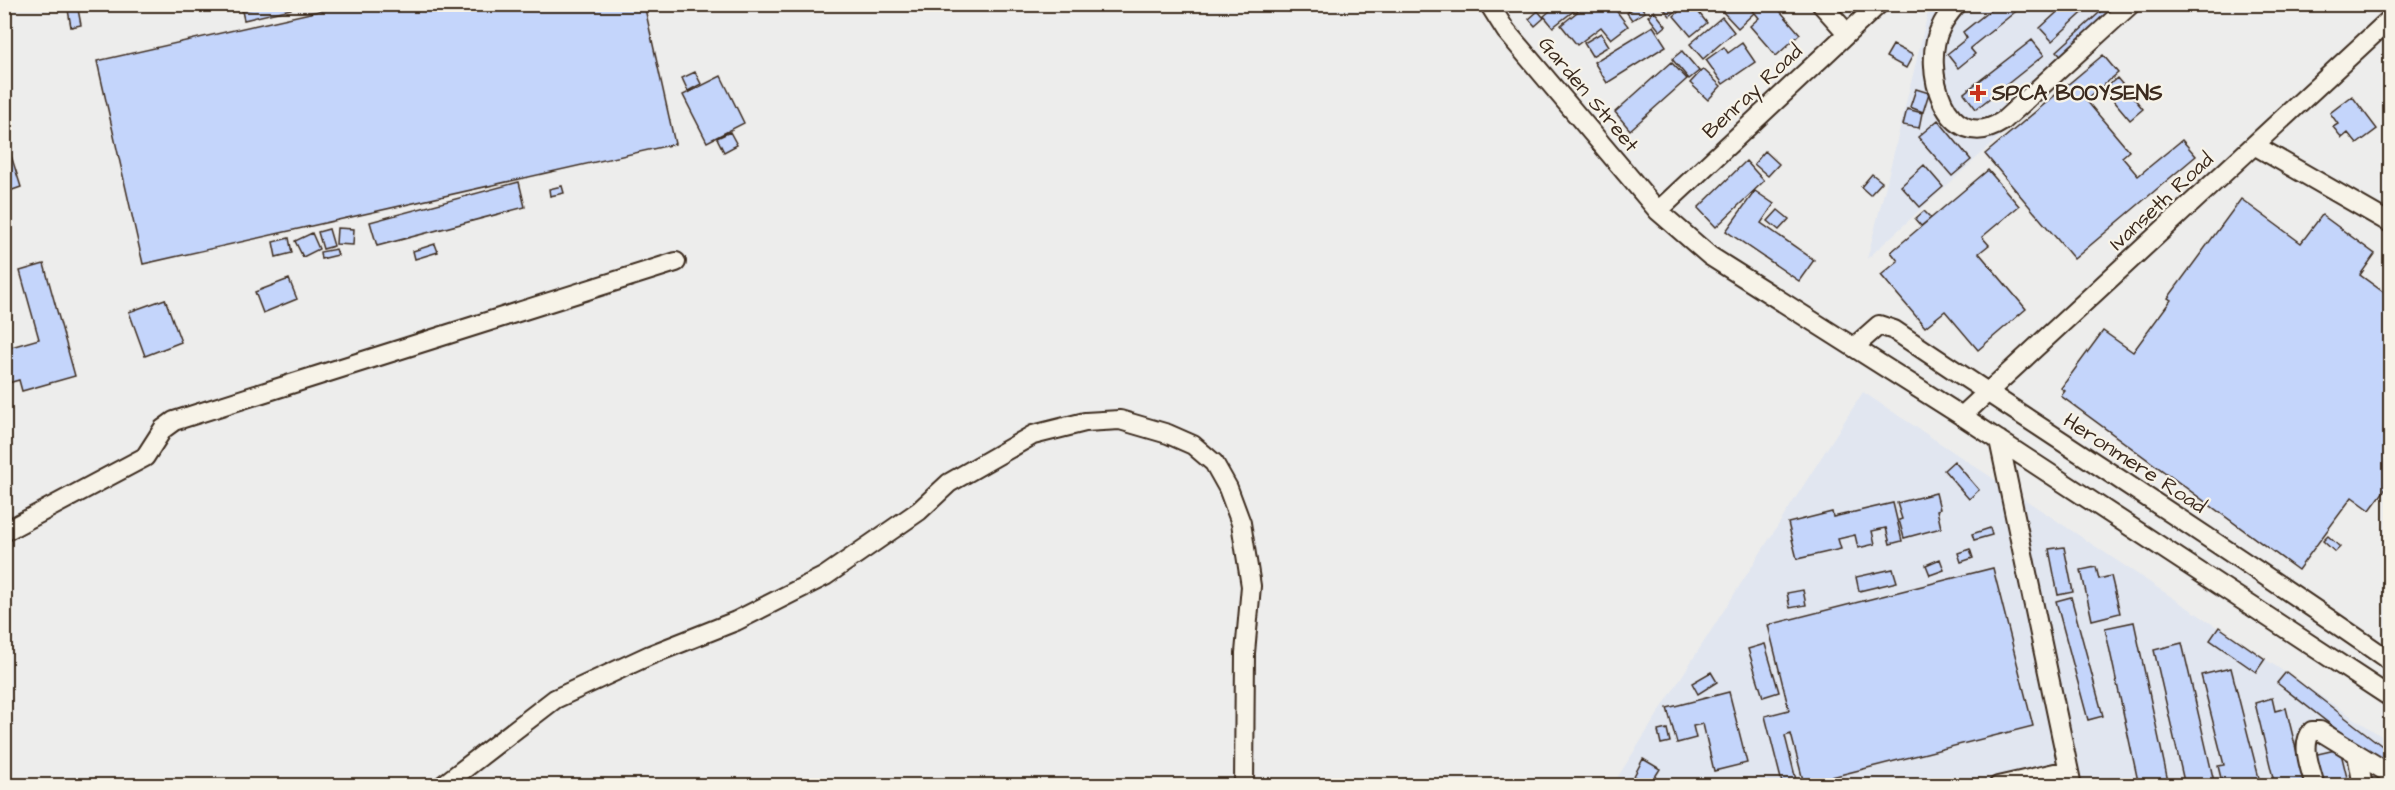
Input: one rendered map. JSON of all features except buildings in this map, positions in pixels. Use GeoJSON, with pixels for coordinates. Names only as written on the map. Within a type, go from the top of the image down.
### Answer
{"type":"FeatureCollection","features":[{"type":"Feature","properties":{"kind":"street","name":"Garden Street"},"geometry":{"type":"LineString","coordinates":[[1489,4],[1506,31],[1658,211]]}},
{"type":"Feature","properties":{"kind":"street"},"geometry":{"type":"LineString","coordinates":[[1821,4],[1847,33]]}},
{"type":"Feature","properties":{"kind":"street","name":"Benray Road"},"geometry":{"type":"LineString","coordinates":[[1658,211],[1878,4]]}},
{"type":"Feature","properties":{"kind":"street"},"geometry":{"type":"LineString","coordinates":[[1957,4],[1940,28],[1935,52],[1940,96],[1948,115],[1959,125],[1982,130],[1991,129],[2003,122],[2131,4]]}},
{"type":"Feature","properties":{"kind":"street","name":"Ivanseth Road"},"geometry":{"type":"LineString","coordinates":[[1962,416],[2391,20]]}},
{"type":"Feature","properties":{"kind":"street"},"geometry":{"type":"LineString","coordinates":[[2254,145],[2391,223]]}},
{"type":"Feature","properties":{"kind":"street"},"geometry":{"type":"LineString","coordinates":[[1658,211],[1710,256],[1962,416],[2391,697]]}},
{"type":"Feature","properties":{"kind":"street"},"geometry":{"type":"LineString","coordinates":[[4,532],[145,457],[164,429],[174,421],[676,262]]}},
{"type":"Feature","properties":{"kind":"street","name":"Heronmere Road"},"geometry":{"type":"LineString","coordinates":[[1854,347],[1879,326],[1894,330],[2058,441],[2296,595],[2391,661]]}},
{"type":"Feature","properties":{"kind":"street"},"geometry":{"type":"LineString","coordinates":[[442,786],[555,699],[650,655],[736,621],[825,576],[919,511],[949,483],[1033,435],[1085,422],[1120,420],[1168,434],[1193,445],[1214,464],[1228,488],[1241,523],[1251,586],[1245,653],[1244,786]]}},
{"type":"Feature","properties":{"kind":"street"},"geometry":{"type":"LineString","coordinates":[[1998,786],[2070,778],[1999,440]]}},
{"type":"Feature","properties":{"kind":"street"},"geometry":{"type":"LineString","coordinates":[[2315,786],[2306,745],[2307,737],[2312,731],[2320,731],[2391,774]]}},
{"type":"Feature","properties":{"kind":"street"},"geometry":{"type":"LineString","coordinates":[[2357,754],[2363,786]]}},
{"type":"Feature","properties":{"kind":"shaded area","name":"SPCA BOOYSENS"},"geometry":{"type":"Polygon","coordinates":[[[1930,5],[2143,5],[1867,259],[1887,181],[1930,5]]]}},
{"type":"Feature","properties":{"kind":"shaded area"},"geometry":{"type":"Polygon","coordinates":[[[1863,392],[2390,742],[2390,785],[1612,786],[1863,392]]]}},
{"type":"Feature","properties":{"kind":"place","name":"SPCA BOOYSENS"},"geometry":{"type":"Point","coordinates":[1978,93]}}]}
